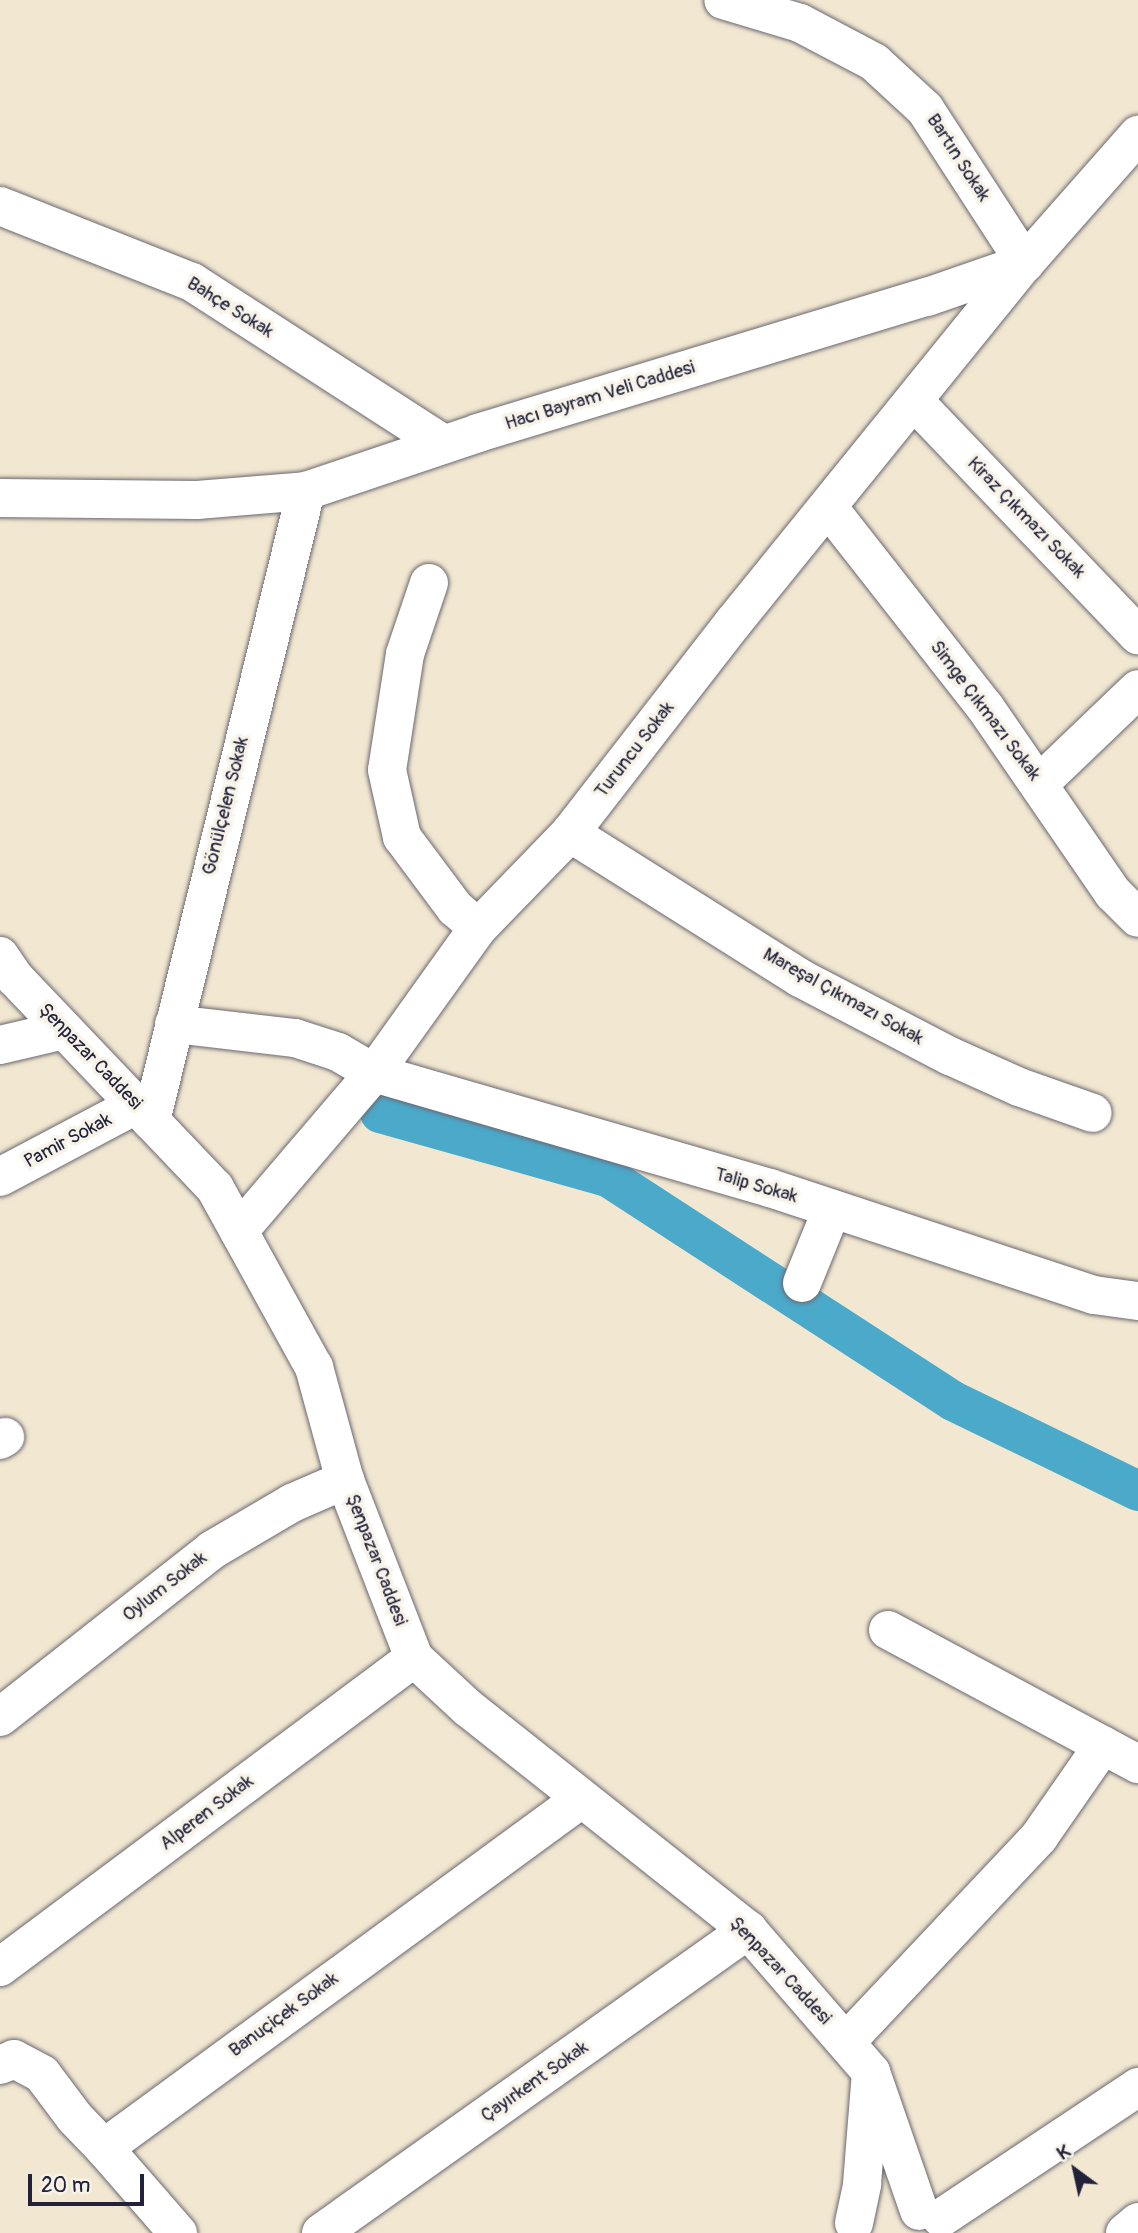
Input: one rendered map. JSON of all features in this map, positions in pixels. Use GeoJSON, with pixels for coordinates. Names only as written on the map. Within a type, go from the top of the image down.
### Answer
{"type":"FeatureCollection","features":[{"type":"Feature","properties":{"kind":"street","name":"Bartın Sokak"},"geometry":{"type":"LineString","coordinates":[[723,0],[808,11],[874,62],[925,108],[1025,263]]}},
{"type":"Feature","properties":{"kind":"street"},"geometry":{"type":"LineString","coordinates":[[1025,263],[1138,135]]}},
{"type":"Feature","properties":{"kind":"street","name":"Bahçe Sokak"},"geometry":{"type":"LineString","coordinates":[[0,206],[192,282],[443,444]]}},
{"type":"Feature","properties":{"kind":"street","name":"Turuncu Sokak"},"geometry":{"type":"LineString","coordinates":[[239,1231],[374,1073],[478,928],[570,834],[1025,263]]}},
{"type":"Feature","properties":{"kind":"street","name":"Hacı Bayram Veli Caddesi"},"geometry":{"type":"LineString","coordinates":[[0,498],[197,500],[306,491],[443,444],[1025,263]]}},
{"type":"Feature","properties":{"kind":"street","name":"Kiraz Çıkmazı Sokak"},"geometry":{"type":"LineString","coordinates":[[914,401],[1138,635]]}},
{"type":"Feature","properties":{"kind":"street","name":"Gönülçelen Sokak"},"geometry":{"type":"LineString","coordinates":[[143,1113],[174,1024],[306,491]]}},
{"type":"Feature","properties":{"kind":"street","name":"Simge Çıkmazı Sokak"},"geometry":{"type":"LineString","coordinates":[[828,507],[1039,784],[1113,893],[1138,918]]}},
{"type":"Feature","properties":{"kind":"street"},"geometry":{"type":"LineString","coordinates":[[429,583],[405,654],[387,770],[402,837],[455,908],[478,928]]}},
{"type":"Feature","properties":{"kind":"street"},"geometry":{"type":"LineString","coordinates":[[1039,784],[1138,689]]}},
{"type":"Feature","properties":{"kind":"street","name":"Mareşal Çıkmazı Sokak"},"geometry":{"type":"LineString","coordinates":[[570,834],[800,978],[1019,1087],[1093,1113]]}},
{"type":"Feature","properties":{"kind":"street","name":"Şenpazar Caddesi"},"geometry":{"type":"LineString","coordinates":[[0,956],[64,1030],[215,1188],[314,1367],[345,1480],[414,1658],[468,1708],[748,1930],[871,2072]]}},
{"type":"Feature","properties":{"kind":"street","name":"Talip Sokak"},"geometry":{"type":"LineString","coordinates":[[174,1024],[295,1038],[338,1052],[374,1073],[530,1115],[628,1150],[832,1209],[1094,1295],[1138,1301]]}},
{"type":"Feature","properties":{"kind":"street"},"geometry":{"type":"LineString","coordinates":[[0,1045],[64,1030]]}},
{"type":"Feature","properties":{"kind":"street","name":"Pamir Sokak"},"geometry":{"type":"LineString","coordinates":[[0,1177],[143,1113]]}},
{"type":"Feature","properties":{"kind":"street"},"geometry":{"type":"LineString","coordinates":[[802,1283],[832,1209]]}},
{"type":"Feature","properties":{"kind":"street","name":"Oylum Sokak"},"geometry":{"type":"LineString","coordinates":[[0,1717],[212,1550],[292,1503],[345,1480]]}},
{"type":"Feature","properties":{"kind":"street"},"geometry":{"type":"LineString","coordinates":[[888,1630],[1138,1764]]}},
{"type":"Feature","properties":{"kind":"street","name":"Alperen Sokak"},"geometry":{"type":"LineString","coordinates":[[0,1967],[414,1658]]}},
{"type":"Feature","properties":{"kind":"street"},"geometry":{"type":"LineString","coordinates":[[846,2042],[1039,1837],[1104,1745]]}},
{"type":"Feature","properties":{"kind":"street","name":"Banuçiçek Sokak"},"geometry":{"type":"LineString","coordinates":[[104,2148],[581,1799]]}},
{"type":"Feature","properties":{"kind":"street","name":"Çayırkent Sokak"},"geometry":{"type":"LineString","coordinates":[[321,2233],[748,1930]]}},
{"type":"Feature","properties":{"kind":"street"},"geometry":{"type":"LineString","coordinates":[[5,2054],[42,2074],[178,2233]]}},
{"type":"Feature","properties":{"kind":"street"},"geometry":{"type":"LineString","coordinates":[[871,2072],[942,2221]]}},
{"type":"Feature","properties":{"kind":"street"},"geometry":{"type":"LineString","coordinates":[[848,2228],[862,2184],[871,2072]]}},
{"type":"Feature","properties":{"kind":"street"},"geometry":{"type":"LineString","coordinates":[[848,2228],[897,2210],[942,2221],[1138,2087]]}},
{"type":"Feature","properties":{"kind":"street"},"geometry":{"type":"LineString","coordinates":[[1125,2233],[1138,2222]]}},
{"type":"Feature","properties":{"kind":"waterway"},"geometry":{"type":"LineString","coordinates":[[380,1113],[608,1177],[953,1401],[1138,1491]]}}]}
